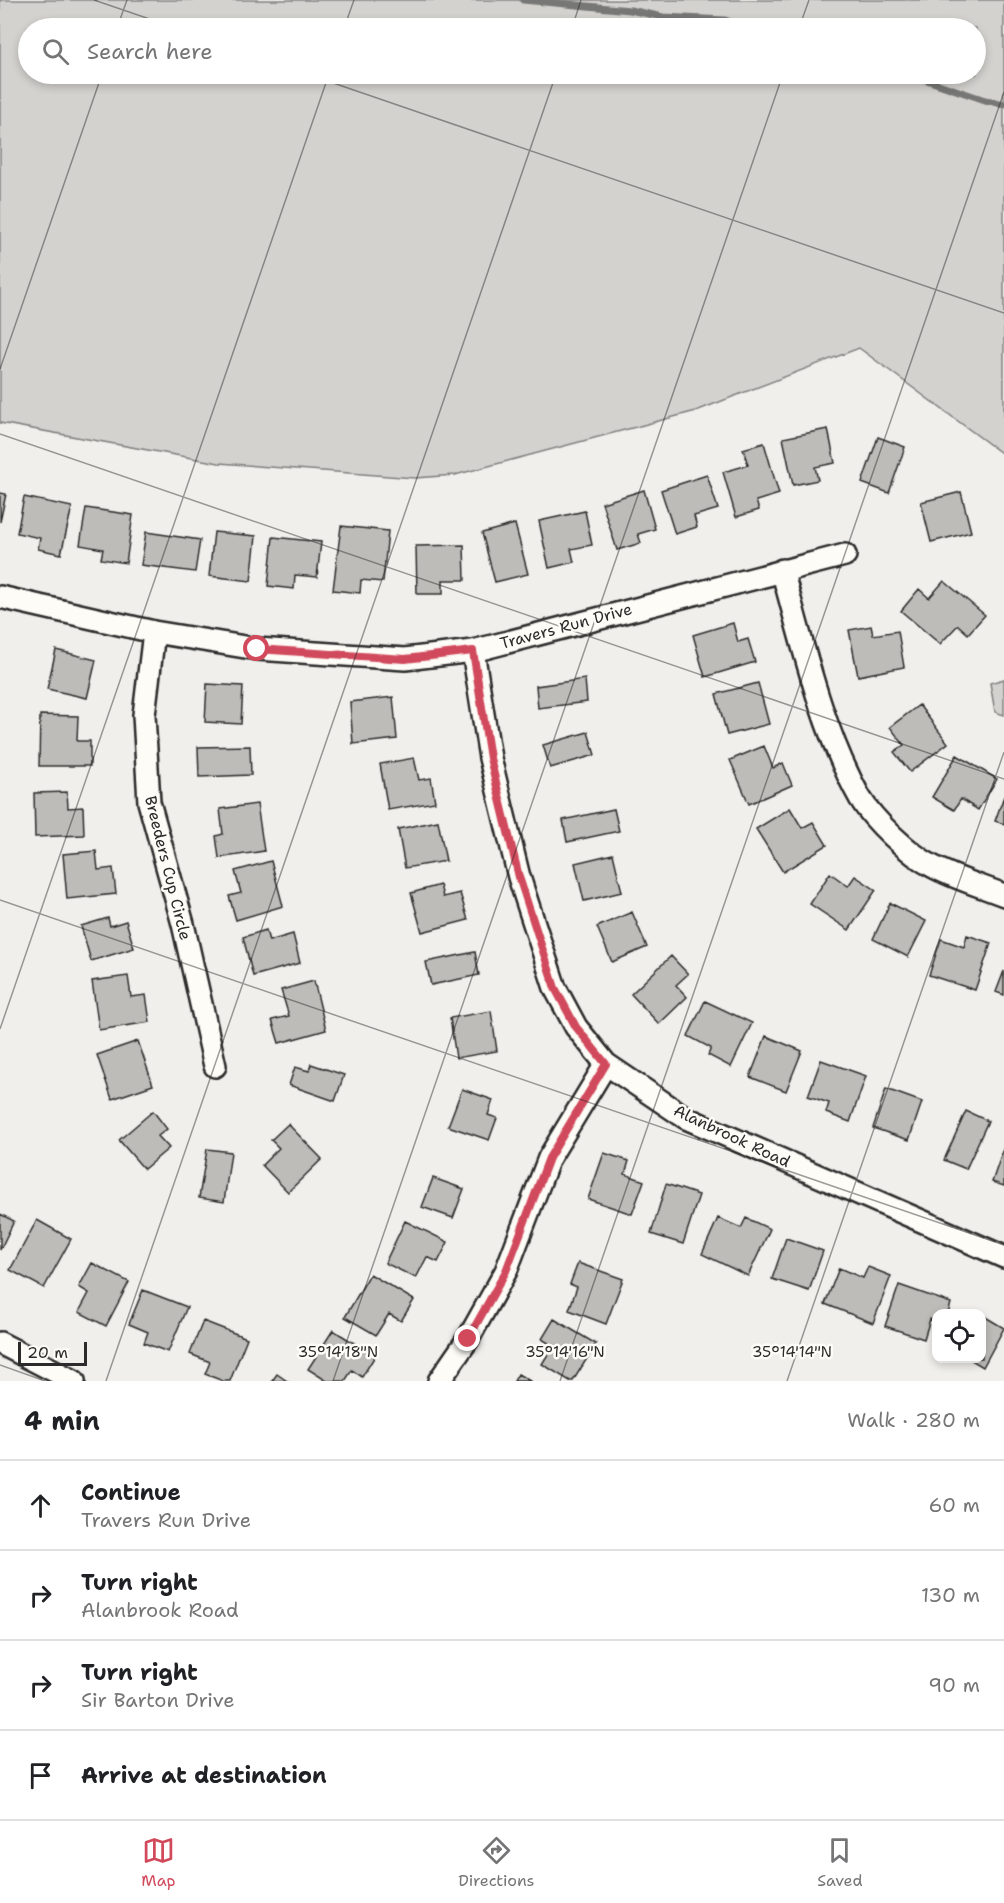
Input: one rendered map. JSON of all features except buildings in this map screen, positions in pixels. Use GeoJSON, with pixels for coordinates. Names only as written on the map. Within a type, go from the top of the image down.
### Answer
{"type":"FeatureCollection","features":[{"type":"Feature","properties":{"kind":"street","name":"Travers Run Drive"},"geometry":{"type":"LineString","coordinates":[[0,597],[154,632],[257,649],[405,659],[473,651],[845,555]]}},
{"type":"Feature","properties":{"kind":"street"},"geometry":{"type":"LineString","coordinates":[[782,570],[816,692],[861,800],[892,836],[932,866],[1004,895]]}},
{"type":"Feature","properties":{"kind":"street","name":"Breeders Cup Circle"},"geometry":{"type":"LineString","coordinates":[[154,632],[144,715],[149,802],[183,924],[215,1066]]}},
{"type":"Feature","properties":{"kind":"street","name":"Alanbrook Road"},"geometry":{"type":"LineString","coordinates":[[473,651],[490,758],[519,877],[555,988],[576,1027],[606,1064],[686,1118],[1004,1257]]}},
{"type":"Feature","properties":{"kind":"street"},"geometry":{"type":"LineString","coordinates":[[439,1381],[468,1339],[506,1271],[549,1158],[606,1064]]}},
{"type":"Feature","properties":{"kind":"street"},"geometry":{"type":"LineString","coordinates":[[0,1343],[74,1381]]}},
{"type":"Feature","properties":{"kind":"shaded area"},"geometry":{"type":"Polygon","coordinates":[[[0,0],[1004,0],[1004,455],[859,348],[696,411],[455,475],[415,478],[219,463],[0,423],[0,0]]]}},
{"type":"Feature","properties":{"kind":"shaded area"},"geometry":{"type":"Polygon","coordinates":[[[1004,679],[1004,715],[995,712],[990,683],[1004,679]]]}},
{"type":"Feature","properties":{"kind":"waterway"},"geometry":{"type":"LineString","coordinates":[[523,0],[630,10],[663,17],[684,18]]}},
{"type":"Feature","properties":{"kind":"waterway"},"geometry":{"type":"LineString","coordinates":[[938,84],[1004,104]]}},
{"type":"Feature","properties":{"kind":"route"},"geometry":{"type":"LineString","coordinates":[[257,649],[405,659],[473,651],[490,758],[519,877],[555,988],[576,1027],[606,1064],[549,1158],[506,1271],[468,1339]]}}]}
